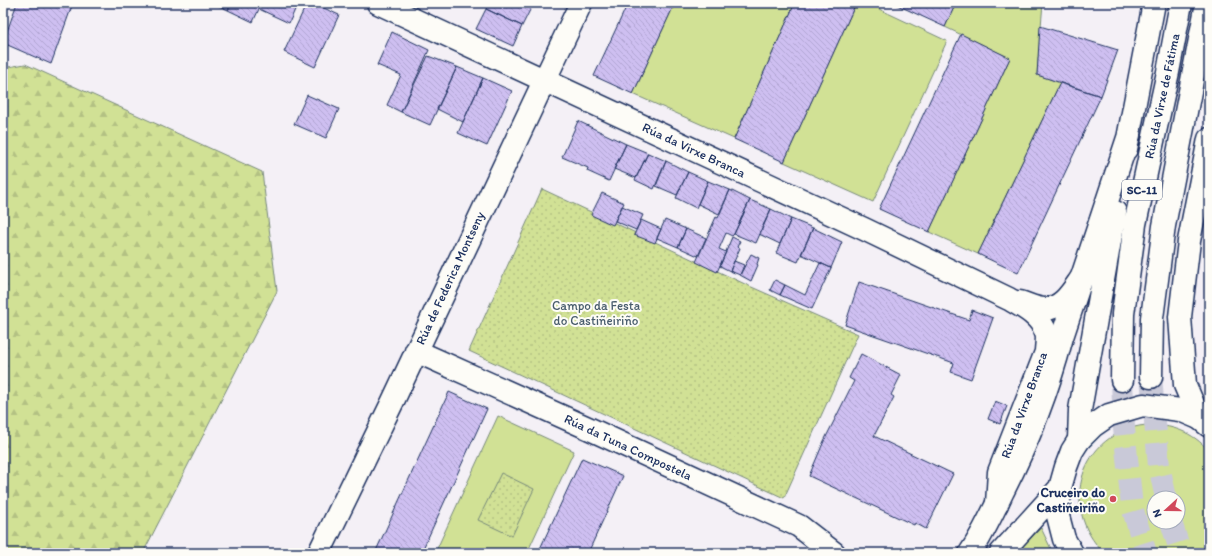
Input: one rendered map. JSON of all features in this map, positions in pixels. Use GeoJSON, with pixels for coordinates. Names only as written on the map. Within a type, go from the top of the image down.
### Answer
{"type":"FeatureCollection","features":[{"type":"Feature","properties":{"kind":"main road","name":"Rúa da Virxe Branca"},"geometry":{"type":"LineString","coordinates":[[378,3],[856,226],[1009,299],[1031,313],[1041,322],[1047,334],[1046,352],[999,472],[997,504]]}},
{"type":"Feature","properties":{"kind":"main road","name":"Rúa de Federica Montseny"},"geometry":{"type":"LineString","coordinates":[[319,553],[393,401],[581,3]]}},
{"type":"Feature","properties":{"kind":"main road"},"geometry":{"type":"LineString","coordinates":[[1080,440],[1080,410],[1128,135],[1154,3]]}},
{"type":"Feature","properties":{"kind":"main road","name":"Rúa da Virxe de Fátima"},"geometry":{"type":"LineString","coordinates":[[1122,380],[1123,314],[1135,224],[1182,3]]}},
{"type":"Feature","properties":{"kind":"main road","name":"Rúa da Virxe de Fátima"},"geometry":{"type":"LineString","coordinates":[[1151,377],[1152,318],[1164,226],[1207,3]]}},
{"type":"Feature","properties":{"kind":"main road"},"geometry":{"type":"LineString","coordinates":[[970,553],[997,504],[1023,450],[1051,378],[1062,337],[1128,135]]}},
{"type":"Feature","properties":{"kind":"main road"},"geometry":{"type":"LineString","coordinates":[[1204,422],[1185,385],[1180,317],[1189,240],[1209,139]]}},
{"type":"Feature","properties":{"kind":"main road","name":"Rúa da Virxe Branca"},"geometry":{"type":"LineString","coordinates":[[1009,299],[1044,309],[1060,304],[1070,295],[1083,274]]}},
{"type":"Feature","properties":{"kind":"main road","name":"Rúa da Tuna Compostela"},"geometry":{"type":"LineString","coordinates":[[416,351],[562,416],[800,526],[834,553]]}},
{"type":"Feature","properties":{"kind":"main road"},"geometry":{"type":"LineString","coordinates":[[1072,553],[1064,539],[1058,516],[1060,488],[1072,452],[1080,440],[1093,426],[1109,415],[1144,405],[1180,410],[1204,422]]}},
{"type":"Feature","properties":{"kind":"main road"},"geometry":{"type":"LineString","coordinates":[[1001,553],[1060,488]]}},
{"type":"Feature","properties":{"kind":"green space"},"geometry":{"type":"Polygon","coordinates":[[[675,3],[795,3],[734,139],[633,94],[675,3]]]}},
{"type":"Feature","properties":{"kind":"green space"},"geometry":{"type":"Polygon","coordinates":[[[856,3],[881,3],[879,9],[947,41],[873,202],[784,162],[856,3]]]}},
{"type":"Feature","properties":{"kind":"green space"},"geometry":{"type":"Polygon","coordinates":[[[956,3],[1043,3],[1037,74],[1060,83],[978,254],[929,232],[1010,58],[945,27],[956,3]]]}},
{"type":"Feature","properties":{"kind":"green space"},"geometry":{"type":"Polygon","coordinates":[[[25,64],[262,172],[277,291],[143,553],[3,553],[3,68],[25,64]]]}},
{"type":"Feature","properties":{"kind":"green space","name":"Campo da Festa do Castiñeiriño"},"geometry":{"type":"Polygon","coordinates":[[[542,189],[747,285],[858,334],[784,498],[469,351],[542,189]]]}},
{"type":"Feature","properties":{"kind":"green space"},"geometry":{"type":"Polygon","coordinates":[[[498,416],[574,451],[527,553],[435,553],[498,416]]]}},
{"type":"Feature","properties":{"kind":"green space"},"geometry":{"type":"Polygon","coordinates":[[[1146,425],[1155,425],[1181,430],[1203,444],[1209,451],[1209,545],[1202,553],[1104,553],[1090,535],[1082,515],[1080,495],[1083,475],[1092,457],[1105,442],[1123,431],[1146,425]]]}},
{"type":"Feature","properties":{"kind":"green space"},"geometry":{"type":"Polygon","coordinates":[[[501,473],[534,489],[512,536],[478,520],[501,473]]]}},
{"type":"Feature","properties":{"kind":"green space"},"geometry":{"type":"Polygon","coordinates":[[[1041,528],[1053,553],[1015,553],[1041,528]]]}},
{"type":"Feature","properties":{"kind":"building"},"geometry":{"type":"Polygon","coordinates":[[[17,3],[73,3],[51,64],[3,43],[17,3]]]}},
{"type":"Feature","properties":{"kind":"building"},"geometry":{"type":"Polygon","coordinates":[[[213,3],[232,3],[228,10],[213,3]]]}},
{"type":"Feature","properties":{"kind":"building"},"geometry":{"type":"Polygon","coordinates":[[[232,3],[298,3],[289,23],[259,9],[253,22],[228,10],[232,3]]]}},
{"type":"Feature","properties":{"kind":"building"},"geometry":{"type":"Polygon","coordinates":[[[307,3],[313,3],[339,15],[315,67],[284,52],[307,3]]]}},
{"type":"Feature","properties":{"kind":"building"},"geometry":{"type":"Polygon","coordinates":[[[488,3],[525,3],[532,6],[522,26],[486,9],[488,3]]]}},
{"type":"Feature","properties":{"kind":"building"},"geometry":{"type":"Polygon","coordinates":[[[628,3],[675,3],[633,94],[594,76],[628,3]]]}},
{"type":"Feature","properties":{"kind":"building"},"geometry":{"type":"Polygon","coordinates":[[[795,3],[856,3],[784,162],[734,139],[795,3]]]}},
{"type":"Feature","properties":{"kind":"building"},"geometry":{"type":"Polygon","coordinates":[[[956,3],[945,27],[895,4],[956,3]]]}},
{"type":"Feature","properties":{"kind":"building"},"geometry":{"type":"Polygon","coordinates":[[[486,9],[522,26],[513,46],[476,29],[486,9]]]}},
{"type":"Feature","properties":{"kind":"building"},"geometry":{"type":"Polygon","coordinates":[[[1040,26],[1118,50],[1101,96],[1037,75],[1040,26]]]}},
{"type":"Feature","properties":{"kind":"building"},"geometry":{"type":"Polygon","coordinates":[[[392,32],[429,50],[401,112],[387,105],[401,75],[377,65],[392,32]]]}},
{"type":"Feature","properties":{"kind":"building"},"geometry":{"type":"Polygon","coordinates":[[[961,34],[1010,58],[929,232],[879,209],[961,34]]]}},
{"type":"Feature","properties":{"kind":"building"},"geometry":{"type":"Polygon","coordinates":[[[428,56],[457,67],[430,125],[401,112],[428,56]]]}},
{"type":"Feature","properties":{"kind":"building"},"geometry":{"type":"Polygon","coordinates":[[[457,67],[483,78],[463,122],[437,109],[457,67]]]}},
{"type":"Feature","properties":{"kind":"building"},"geometry":{"type":"Polygon","coordinates":[[[483,78],[512,91],[487,146],[458,133],[483,78]]]}},
{"type":"Feature","properties":{"kind":"building"},"geometry":{"type":"Polygon","coordinates":[[[1060,83],[1101,96],[1018,273],[978,254],[1060,83]]]}},
{"type":"Feature","properties":{"kind":"building"},"geometry":{"type":"Polygon","coordinates":[[[307,95],[339,109],[326,138],[294,124],[307,95]]]}},
{"type":"Feature","properties":{"kind":"building"},"geometry":{"type":"Polygon","coordinates":[[[578,121],[626,144],[609,181],[587,171],[588,168],[562,157],[578,121]]]}},
{"type":"Feature","properties":{"kind":"building"},"geometry":{"type":"Polygon","coordinates":[[[626,144],[648,153],[636,178],[614,169],[626,144]]]}},
{"type":"Feature","properties":{"kind":"building"},"geometry":{"type":"Polygon","coordinates":[[[648,153],[666,161],[654,189],[635,180],[648,153]]]}},
{"type":"Feature","properties":{"kind":"building"},"geometry":{"type":"Polygon","coordinates":[[[666,161],[688,172],[677,195],[656,186],[666,161]]]}},
{"type":"Feature","properties":{"kind":"building"},"geometry":{"type":"Polygon","coordinates":[[[688,172],[708,181],[696,208],[676,198],[688,172]]]}},
{"type":"Feature","properties":{"kind":"building"},"geometry":{"type":"Polygon","coordinates":[[[708,181],[730,190],[719,214],[698,204],[708,181]]]}},
{"type":"Feature","properties":{"kind":"building"},"geometry":{"type":"Polygon","coordinates":[[[730,190],[750,200],[734,234],[732,236],[726,233],[719,249],[726,252],[717,272],[696,262],[730,190]]]}},
{"type":"Feature","properties":{"kind":"building"},"geometry":{"type":"Polygon","coordinates":[[[602,193],[624,203],[613,225],[591,215],[602,193]]]}},
{"type":"Feature","properties":{"kind":"building"},"geometry":{"type":"Polygon","coordinates":[[[750,200],[771,209],[756,243],[734,234],[750,200]]]}},
{"type":"Feature","properties":{"kind":"building"},"geometry":{"type":"Polygon","coordinates":[[[622,206],[643,215],[636,230],[615,221],[622,206]]]}},
{"type":"Feature","properties":{"kind":"building"},"geometry":{"type":"Polygon","coordinates":[[[771,209],[791,219],[780,244],[759,234],[771,209]]]}},
{"type":"Feature","properties":{"kind":"building"},"geometry":{"type":"Polygon","coordinates":[[[791,219],[813,228],[798,262],[776,253],[791,219]]]}},
{"type":"Feature","properties":{"kind":"building"},"geometry":{"type":"Polygon","coordinates":[[[641,220],[661,229],[655,243],[634,235],[641,220]]]}},
{"type":"Feature","properties":{"kind":"building"},"geometry":{"type":"Polygon","coordinates":[[[665,220],[686,229],[678,247],[657,238],[665,220]]]}},
{"type":"Feature","properties":{"kind":"building"},"geometry":{"type":"Polygon","coordinates":[[[813,228],[842,242],[831,268],[801,254],[813,228]]]}},
{"type":"Feature","properties":{"kind":"building"},"geometry":{"type":"Polygon","coordinates":[[[686,229],[706,238],[698,256],[678,247],[686,229]]]}},
{"type":"Feature","properties":{"kind":"building"},"geometry":{"type":"Polygon","coordinates":[[[732,237],[740,241],[737,247],[740,248],[730,271],[720,266],[732,237]]]}},
{"type":"Feature","properties":{"kind":"building"},"geometry":{"type":"Polygon","coordinates":[[[751,254],[759,258],[758,265],[751,281],[740,275],[751,254]]]}},
{"type":"Feature","properties":{"kind":"building"},"geometry":{"type":"Polygon","coordinates":[[[734,261],[744,265],[740,275],[730,271],[734,261]]]}},
{"type":"Feature","properties":{"kind":"building"},"geometry":{"type":"Polygon","coordinates":[[[820,263],[831,268],[812,309],[780,295],[785,285],[805,295],[820,263]]]}},
{"type":"Feature","properties":{"kind":"building"},"geometry":{"type":"Polygon","coordinates":[[[775,280],[785,285],[780,295],[770,290],[775,280]]]}},
{"type":"Feature","properties":{"kind":"building"},"geometry":{"type":"Polygon","coordinates":[[[859,282],[969,320],[972,310],[993,318],[971,379],[951,372],[954,363],[845,325],[859,282]]]}},
{"type":"Feature","properties":{"kind":"building"},"geometry":{"type":"Polygon","coordinates":[[[861,354],[901,375],[891,395],[894,397],[874,436],[953,474],[926,529],[915,523],[914,525],[809,476],[824,441],[854,381],[849,378],[861,354]]]}},
{"type":"Feature","properties":{"kind":"building"},"geometry":{"type":"Polygon","coordinates":[[[449,392],[487,409],[421,553],[375,553],[449,392]]]}},
{"type":"Feature","properties":{"kind":"building"},"geometry":{"type":"Polygon","coordinates":[[[995,401],[1007,406],[1000,424],[988,419],[995,401]]]}},
{"type":"Feature","properties":{"kind":"building"},"geometry":{"type":"Polygon","coordinates":[[[582,458],[623,476],[588,553],[538,553],[582,458]]]}},
{"type":"Feature","properties":{"kind":"tunnel"},"geometry":{"type":"LineString","coordinates":[[1151,377],[1159,466],[1164,490]]}},
{"type":"Feature","properties":{"kind":"tunnel"},"geometry":{"type":"LineString","coordinates":[[1122,380],[1124,428],[1132,507],[1146,553]]}},
{"type":"Feature","properties":{"kind":"tunnel"},"geometry":{"type":"LineString","coordinates":[[1174,530],[1181,553]]}},
{"type":"Feature","properties":{"kind":"place","name":"Cruceiro do Castiñeiriño"},"geometry":{"type":"Point","coordinates":[1113,499]}}]}
